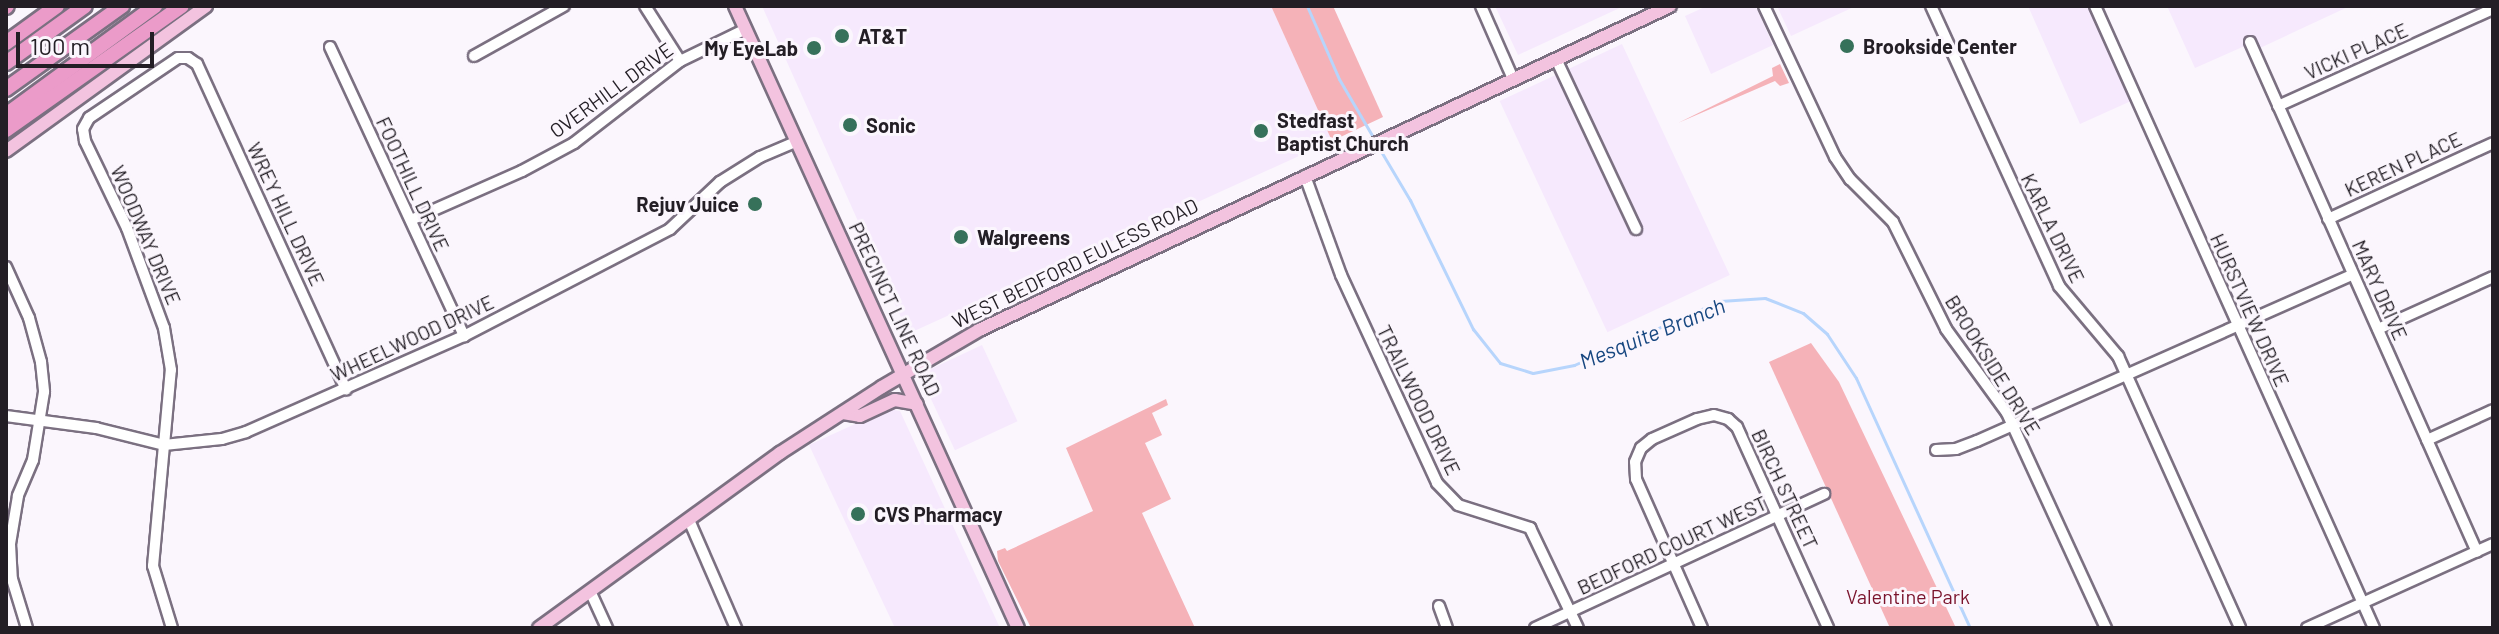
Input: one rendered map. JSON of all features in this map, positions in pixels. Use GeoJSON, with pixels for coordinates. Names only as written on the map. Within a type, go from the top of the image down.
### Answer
{"type":"FeatureCollection","features":[{"type":"Feature","properties":{"kind":"highway"},"geometry":{"type":"LineString","coordinates":[[6,43],[57,6]]}},
{"type":"Feature","properties":{"kind":"highway"},"geometry":{"type":"LineString","coordinates":[[6,63],[85,6]]}},
{"type":"Feature","properties":{"kind":"highway"},"geometry":{"type":"LineString","coordinates":[[6,89],[122,6]]}},
{"type":"Feature","properties":{"kind":"highway"},"geometry":{"type":"LineString","coordinates":[[6,115],[155,6]]}},
{"type":"Feature","properties":{"kind":"highway"},"geometry":{"type":"LineString","coordinates":[[6,130],[182,6]]}},
{"type":"Feature","properties":{"kind":"main road"},"geometry":{"type":"LineString","coordinates":[[6,151],[206,6]]}},
{"type":"Feature","properties":{"kind":"main road","name":"PRECINCT LINE ROAD"},"geometry":{"type":"LineString","coordinates":[[735,6],[1018,628]]}},
{"type":"Feature","properties":{"kind":"main road","name":"WEST BEDFORD EULESS ROAD"},"geometry":{"type":"LineString","coordinates":[[539,628],[780,453],[903,374],[1026,306],[1670,6]]}},
{"type":"Feature","properties":{"kind":"main road"},"geometry":{"type":"LineString","coordinates":[[843,413],[860,416],[895,400],[917,404]]}},
{"type":"Feature","properties":{"kind":"street"},"geometry":{"type":"LineString","coordinates":[[474,56],[564,6]]}},
{"type":"Feature","properties":{"kind":"street"},"geometry":{"type":"LineString","coordinates":[[645,6],[680,61]]}},
{"type":"Feature","properties":{"kind":"street"},"geometry":{"type":"LineString","coordinates":[[1481,6],[1513,79]]}},
{"type":"Feature","properties":{"kind":"street","name":"BROOKSIDE DRIVE"},"geometry":{"type":"LineString","coordinates":[[1764,6],[1835,157],[1850,179],[1893,222],[1946,329],[2014,425],[2106,628]]}},
{"type":"Feature","properties":{"kind":"street","name":"KARLA DRIVE"},"geometry":{"type":"LineString","coordinates":[[1931,6],[2059,286],[2078,312],[2109,343],[2127,374],[2240,628]]}},
{"type":"Feature","properties":{"kind":"street","name":"HURSTVIEW DRIVE"},"geometry":{"type":"LineString","coordinates":[[2095,6],[2374,628]]}},
{"type":"Feature","properties":{"kind":"street","name":"VICKI PLACE"},"geometry":{"type":"LineString","coordinates":[[2278,106],[2493,9]]}},
{"type":"Feature","properties":{"kind":"street","name":"OVERHILL DRIVE"},"geometry":{"type":"LineString","coordinates":[[411,220],[522,171],[574,143],[680,61],[746,29]]}},
{"type":"Feature","properties":{"kind":"street","name":"MARY DRIVE"},"geometry":{"type":"LineString","coordinates":[[2250,42],[2477,552]]}},
{"type":"Feature","properties":{"kind":"street","name":"FOOTHILL DRIVE"},"geometry":{"type":"LineString","coordinates":[[330,47],[464,336]]}},
{"type":"Feature","properties":{"kind":"street","name":"WOODWAY DRIVE"},"geometry":{"type":"LineString","coordinates":[[172,628],[153,566],[171,370],[164,328],[147,276],[85,141],[83,129],[89,118],[121,94],[178,58],[188,58]]}},
{"type":"Feature","properties":{"kind":"street","name":"WREY HILL DRIVE"},"geometry":{"type":"LineString","coordinates":[[188,58],[199,68],[346,389]]}},
{"type":"Feature","properties":{"kind":"street"},"geometry":{"type":"LineString","coordinates":[[1556,59],[1636,229]]}},
{"type":"Feature","properties":{"kind":"street","name":"WHEELWOOD DRIVE"},"geometry":{"type":"LineString","coordinates":[[6,416],[96,428],[164,445],[222,439],[246,432],[464,336],[670,229],[720,182],[760,157],[796,142]]}},
{"type":"Feature","properties":{"kind":"street","name":"KEREN PLACE"},"geometry":{"type":"LineString","coordinates":[[2328,219],[2493,143]]}},
{"type":"Feature","properties":{"kind":"street","name":"TRAILWOOD DRIVE"},"geometry":{"type":"LineString","coordinates":[[1305,176],[1345,287],[1437,483],[1458,505],[1530,528],[1578,628]]}},
{"type":"Feature","properties":{"kind":"street"},"geometry":{"type":"LineString","coordinates":[[6,267],[29,318],[41,362],[44,392],[33,460],[18,496],[10,544],[12,579],[27,628]]}},
{"type":"Feature","properties":{"kind":"street"},"geometry":{"type":"LineString","coordinates":[[1936,450],[1956,449],[2014,425],[2353,274]]}},
{"type":"Feature","properties":{"kind":"street"},"geometry":{"type":"LineString","coordinates":[[2378,329],[2493,277]]}},
{"type":"Feature","properties":{"kind":"street"},"geometry":{"type":"LineString","coordinates":[[2427,440],[2493,410]]}},
{"type":"Feature","properties":{"kind":"street","name":"BIRCH STREET"},"geometry":{"type":"LineString","coordinates":[[1702,628],[1636,479],[1635,462],[1641,448],[1675,428],[1714,415],[1728,419],[1737,427],[1828,628]]}},
{"type":"Feature","properties":{"kind":"street","name":"BEDFORD COURT WEST"},"geometry":{"type":"LineString","coordinates":[[1535,628],[1824,494]]}},
{"type":"Feature","properties":{"kind":"street"},"geometry":{"type":"LineString","coordinates":[[689,520],[736,628]]}},
{"type":"Feature","properties":{"kind":"street"},"geometry":{"type":"LineString","coordinates":[[2307,628],[2493,544]]}},
{"type":"Feature","properties":{"kind":"street"},"geometry":{"type":"LineString","coordinates":[[590,591],[607,628]]}},
{"type":"Feature","properties":{"kind":"street"},"geometry":{"type":"LineString","coordinates":[[1439,606],[1447,628]]}},
{"type":"Feature","properties":{"kind":"shaded area"},"geometry":{"type":"Polygon","coordinates":[[[762,6],[1271,6],[1332,141],[912,332],[903,322],[762,6]]]}},
{"type":"Feature","properties":{"kind":"shaded area"},"geometry":{"type":"Polygon","coordinates":[[[1495,6],[1624,6],[1518,55],[1495,6]]]}},
{"type":"Feature","properties":{"kind":"shaded area"},"geometry":{"type":"Polygon","coordinates":[[[1707,6],[1756,7],[1773,45],[1711,74],[1685,16],[1707,6]]]}},
{"type":"Feature","properties":{"kind":"shaded area"},"geometry":{"type":"Polygon","coordinates":[[[1777,6],[1856,6],[1791,36],[1777,6]]]}},
{"type":"Feature","properties":{"kind":"shaded area"},"geometry":{"type":"Polygon","coordinates":[[[2028,6],[2088,6],[2131,101],[2080,124],[2028,6]]]}},
{"type":"Feature","properties":{"kind":"shaded area"},"geometry":{"type":"Polygon","coordinates":[[[2167,6],[2350,6],[2260,48],[2256,41],[2195,68],[2167,6]]]}},
{"type":"Feature","properties":{"kind":"shaded area"},"geometry":{"type":"Polygon","coordinates":[[[1622,44],[1730,275],[1607,332],[1500,101],[1622,44]]]}},
{"type":"Feature","properties":{"kind":"shaded area"},"geometry":{"type":"Polygon","coordinates":[[[982,345],[1017,421],[955,450],[919,374],[982,345]]]}},
{"type":"Feature","properties":{"kind":"shaded area"},"geometry":{"type":"Polygon","coordinates":[[[888,409],[900,411],[1000,628],[895,628],[809,445],[888,409]]]}},
{"type":"Feature","properties":{"kind":"green space"},"geometry":{"type":"Polygon","coordinates":[[[1271,6],[1333,6],[1383,117],[1332,141],[1271,6]]]}},
{"type":"Feature","properties":{"kind":"green space"},"geometry":{"type":"Polygon","coordinates":[[[1780,64],[1789,83],[1780,86],[1775,81],[1678,123],[1773,76],[1772,68],[1780,64]]]}},
{"type":"Feature","properties":{"kind":"green space","name":"Valentine Park"},"geometry":{"type":"Polygon","coordinates":[[[1811,343],[1839,382],[1956,628],[1890,628],[1769,362],[1811,343]]]}},
{"type":"Feature","properties":{"kind":"green space"},"geometry":{"type":"Polygon","coordinates":[[[1166,399],[1168,405],[1152,413],[1162,435],[1145,443],[1171,499],[1142,513],[1195,628],[1031,628],[998,561],[997,551],[1005,548],[1007,551],[1093,511],[1066,448],[1166,399]]]}},
{"type":"Feature","properties":{"kind":"waterway","name":"Mesquite Branch"},"geometry":{"type":"LineString","coordinates":[[1307,6],[1339,79],[1376,142]]}},
{"type":"Feature","properties":{"kind":"waterway","name":"Mesquite Branch"},"geometry":{"type":"LineString","coordinates":[[1379,148],[1410,200],[1473,329],[1500,363],[1533,373],[1574,365],[1720,301],[1765,298],[1803,313],[1827,334],[1856,378],[1970,628]]}},
{"type":"Feature","properties":{"kind":"place","name":"AT&T"},"geometry":{"type":"Point","coordinates":[842,36]}},
{"type":"Feature","properties":{"kind":"place","name":"Brookside Center"},"geometry":{"type":"Point","coordinates":[1847,46]}},
{"type":"Feature","properties":{"kind":"place","name":"My EyeLab"},"geometry":{"type":"Point","coordinates":[814,48]}},
{"type":"Feature","properties":{"kind":"place","name":"Sonic"},"geometry":{"type":"Point","coordinates":[850,125]}},
{"type":"Feature","properties":{"kind":"place","name":"Stedfast Baptist Church"},"geometry":{"type":"Point","coordinates":[1261,131]}},
{"type":"Feature","properties":{"kind":"place","name":"Rejuv Juice"},"geometry":{"type":"Point","coordinates":[755,204]}},
{"type":"Feature","properties":{"kind":"place","name":"Walgreens"},"geometry":{"type":"Point","coordinates":[961,237]}},
{"type":"Feature","properties":{"kind":"place","name":"CVS Pharmacy"},"geometry":{"type":"Point","coordinates":[858,514]}}]}
